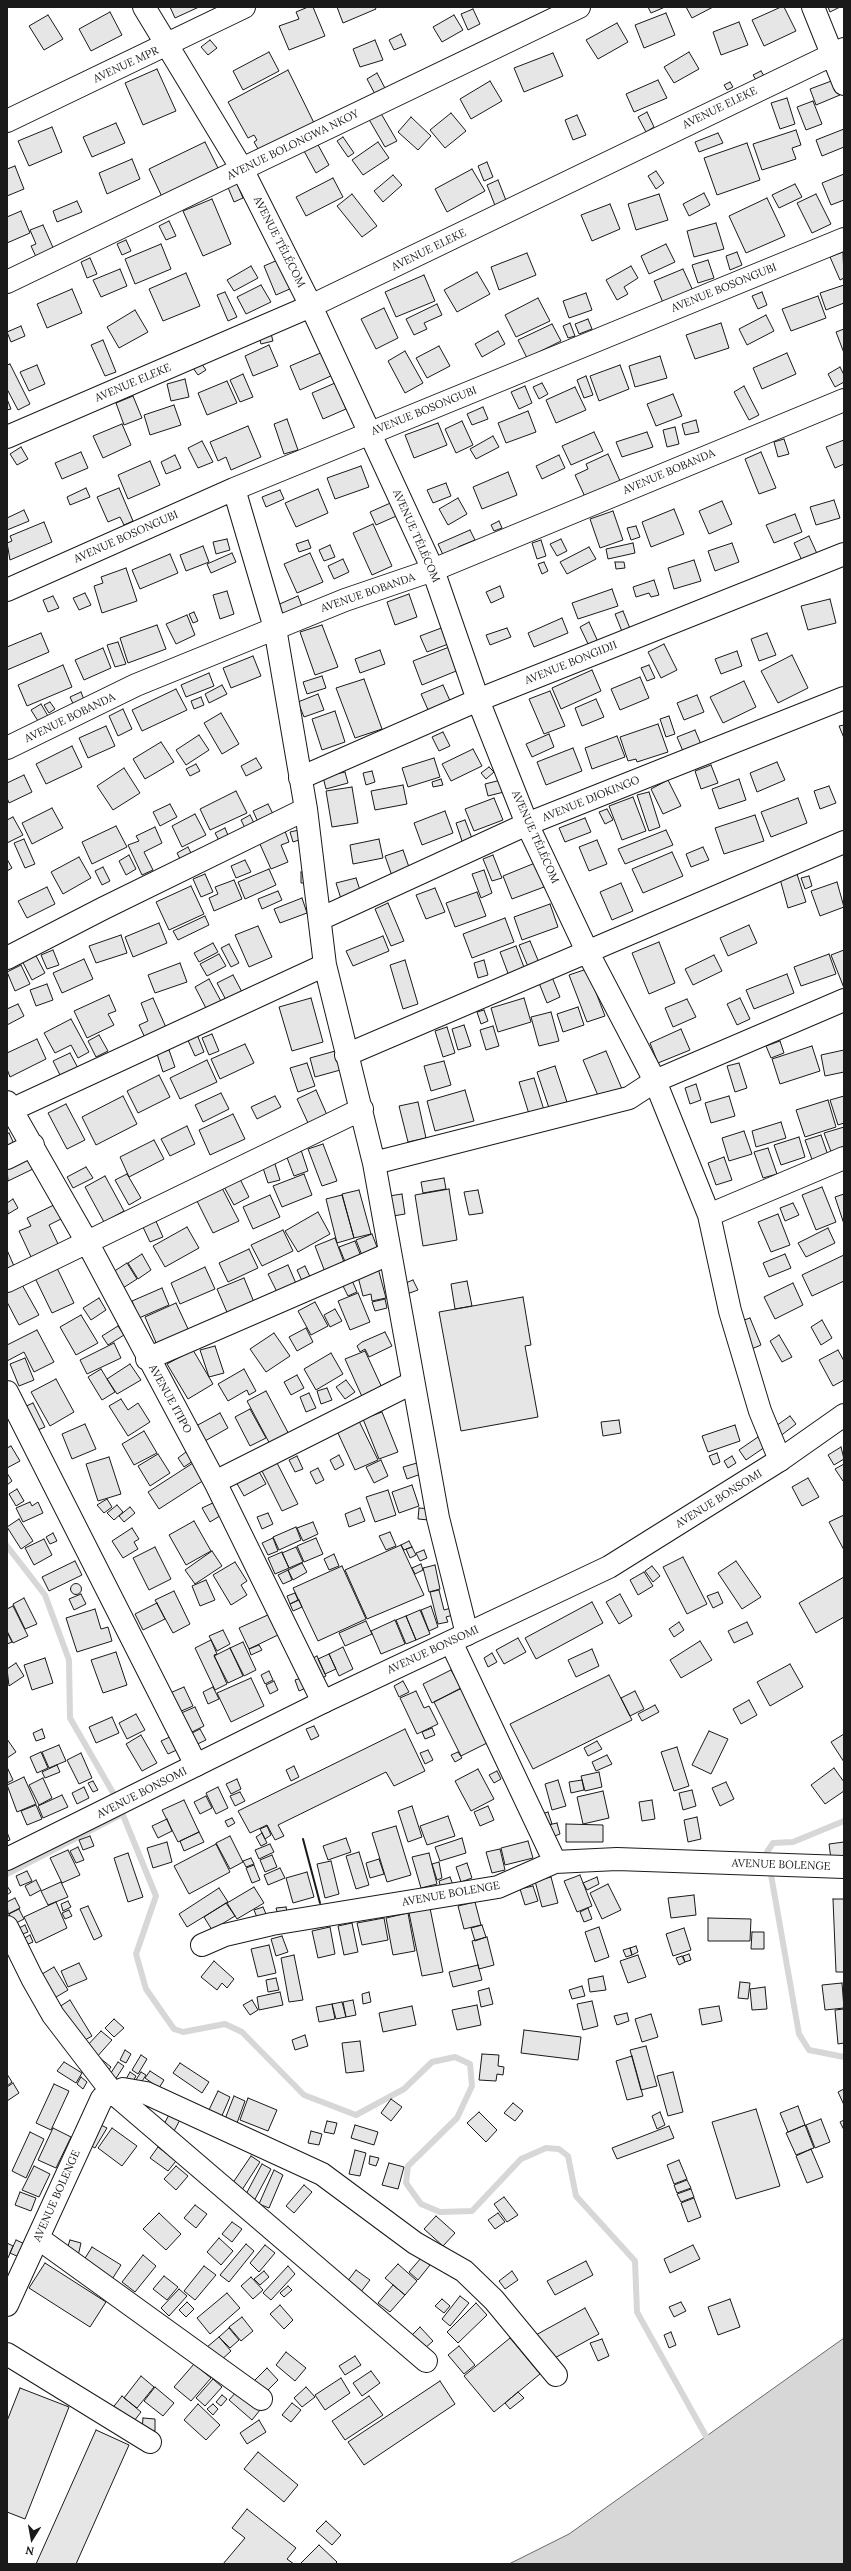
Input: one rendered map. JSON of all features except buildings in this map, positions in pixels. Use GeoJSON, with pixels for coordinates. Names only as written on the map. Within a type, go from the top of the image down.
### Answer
{"type":"FeatureCollection","features":[{"type":"Feature","properties":{"kind":"street","name":"AVENUE TÉLÉCOM"},"geometry":{"type":"LineString","coordinates":[[144,7],[166,46],[242,169],[311,306],[433,570],[478,700],[527,824],[587,951],[655,1081],[709,1215],[730,1311],[760,1411],[780,1460]]}},
{"type":"Feature","properties":{"kind":"street","name":"AVENUE MPR"},"geometry":{"type":"LineString","coordinates":[[7,121],[166,46],[244,7]]}},
{"type":"Feature","properties":{"kind":"street","name":"AVENUE BOLONGWA NKOY"},"geometry":{"type":"LineString","coordinates":[[7,282],[579,7]]}},
{"type":"Feature","properties":{"kind":"street"},"geometry":{"type":"LineString","coordinates":[[813,7],[838,52],[844,84]]}},
{"type":"Feature","properties":{"kind":"street","name":"AVENUE ELEKE"},"geometry":{"type":"LineString","coordinates":[[7,437],[311,306],[838,52]]}},
{"type":"Feature","properties":{"kind":"street","name":"AVENUE BOSONGUBI"},"geometry":{"type":"LineString","coordinates":[[7,590],[234,489],[844,239]]}},
{"type":"Feature","properties":{"kind":"street","name":"AVENUE BOBANDA"},"geometry":{"type":"LineString","coordinates":[[7,748],[136,685],[345,600],[433,570],[844,400]]}},
{"type":"Feature","properties":{"kind":"street"},"geometry":{"type":"LineString","coordinates":[[234,489],[275,628],[306,809],[325,965],[346,1055],[362,1109],[374,1163],[412,1383],[459,1638],[555,1862]]}},
{"type":"Feature","properties":{"kind":"street","name":"AVENUE BONGIDJI"},"geometry":{"type":"LineString","coordinates":[[300,778],[478,700],[844,554]]}},
{"type":"Feature","properties":{"kind":"street","name":"AVENUE DJOKINGO"},"geometry":{"type":"LineString","coordinates":[[320,919],[527,824],[844,698]]}},
{"type":"Feature","properties":{"kind":"street"},"geometry":{"type":"LineString","coordinates":[[7,958],[104,908],[306,809]]}},
{"type":"Feature","properties":{"kind":"street"},"geometry":{"type":"LineString","coordinates":[[346,1055],[844,842]]}},
{"type":"Feature","properties":{"kind":"street"},"geometry":{"type":"LineString","coordinates":[[9,1106],[325,965]]}},
{"type":"Feature","properties":{"kind":"street"},"geometry":{"type":"LineString","coordinates":[[374,1163],[629,1098],[655,1081],[844,1000]]}},
{"type":"Feature","properties":{"kind":"street","name":"AVENUE ITIPO"},"geometry":{"type":"LineString","coordinates":[[9,1106],[33,1145],[87,1242],[148,1359],[215,1482],[323,1702]]}},
{"type":"Feature","properties":{"kind":"street"},"geometry":{"type":"LineString","coordinates":[[7,1281],[362,1109]]}},
{"type":"Feature","properties":{"kind":"street"},"geometry":{"type":"LineString","coordinates":[[7,1158],[33,1145]]}},
{"type":"Feature","properties":{"kind":"street"},"geometry":{"type":"LineString","coordinates":[[709,1215],[844,1158]]}},
{"type":"Feature","properties":{"kind":"street"},"geometry":{"type":"LineString","coordinates":[[148,1359],[389,1254]]}},
{"type":"Feature","properties":{"kind":"street"},"geometry":{"type":"LineString","coordinates":[[215,1482],[412,1383]]}},
{"type":"Feature","properties":{"kind":"street"},"geometry":{"type":"LineString","coordinates":[[7,1392],[196,1765]]}},
{"type":"Feature","properties":{"kind":"street","name":"AVENUE BONSOMI"},"geometry":{"type":"LineString","coordinates":[[7,1860],[323,1702],[609,1567],[780,1460],[844,1415]]}},
{"type":"Feature","properties":{"kind":"street","name":"AVENUE BOLENGE"},"geometry":{"type":"LineString","coordinates":[[202,1945],[224,1935],[272,1924],[498,1887],[555,1862],[617,1859],[844,1867]]}},
{"type":"Feature","properties":{"kind":"street"},"geometry":{"type":"LineString","coordinates":[[7,1927],[32,1978],[53,2015],[112,2092],[426,2362]]}},
{"type":"Feature","properties":{"kind":"street"},"geometry":{"type":"LineString","coordinates":[[112,2092],[123,2089],[146,2093],[322,2174],[415,2243],[464,2271],[494,2300],[556,2375]]}},
{"type":"Feature","properties":{"kind":"street","name":"AVENUE BOLENGE"},"geometry":{"type":"LineString","coordinates":[[7,2305],[102,2098],[112,2092]]}},
{"type":"Feature","properties":{"kind":"street"},"geometry":{"type":"LineString","coordinates":[[38,2238],[261,2399]]}},
{"type":"Feature","properties":{"kind":"street"},"geometry":{"type":"LineString","coordinates":[[7,2354],[150,2442]]}},
{"type":"Feature","properties":{"kind":"shaded area"},"geometry":{"type":"Polygon","coordinates":[[[844,2338],[844,2564],[509,2564],[569,2534],[844,2338]]]}},
{"type":"Feature","properties":{"kind":"waterway"},"geometry":{"type":"LineString","coordinates":[[7,1546],[45,1595],[69,1660],[70,1718],[116,1798],[156,1896],[136,1954],[146,1989],[174,2029],[183,2032],[225,2024],[242,2032],[304,2095],[356,2115],[404,2089],[432,2062],[455,2057],[470,2064],[472,2086],[457,2118],[408,2166],[406,2183],[421,2204],[440,2212],[472,2211],[521,2159],[546,2148],[559,2149],[568,2156],[576,2196],[635,2261],[637,2312],[707,2438]]}},
{"type":"Feature","properties":{"kind":"waterway"},"geometry":{"type":"LineString","coordinates":[[7,1874],[122,1814]]}},
{"type":"Feature","properties":{"kind":"waterway"},"geometry":{"type":"LineString","coordinates":[[844,1821],[793,1842],[773,1843],[767,1852],[799,2034],[809,2050],[844,2057]]}},
{"type":"Feature","properties":{"kind":"wall"},"geometry":{"type":"LineString","coordinates":[[303,1839],[320,1903]]}}]}
